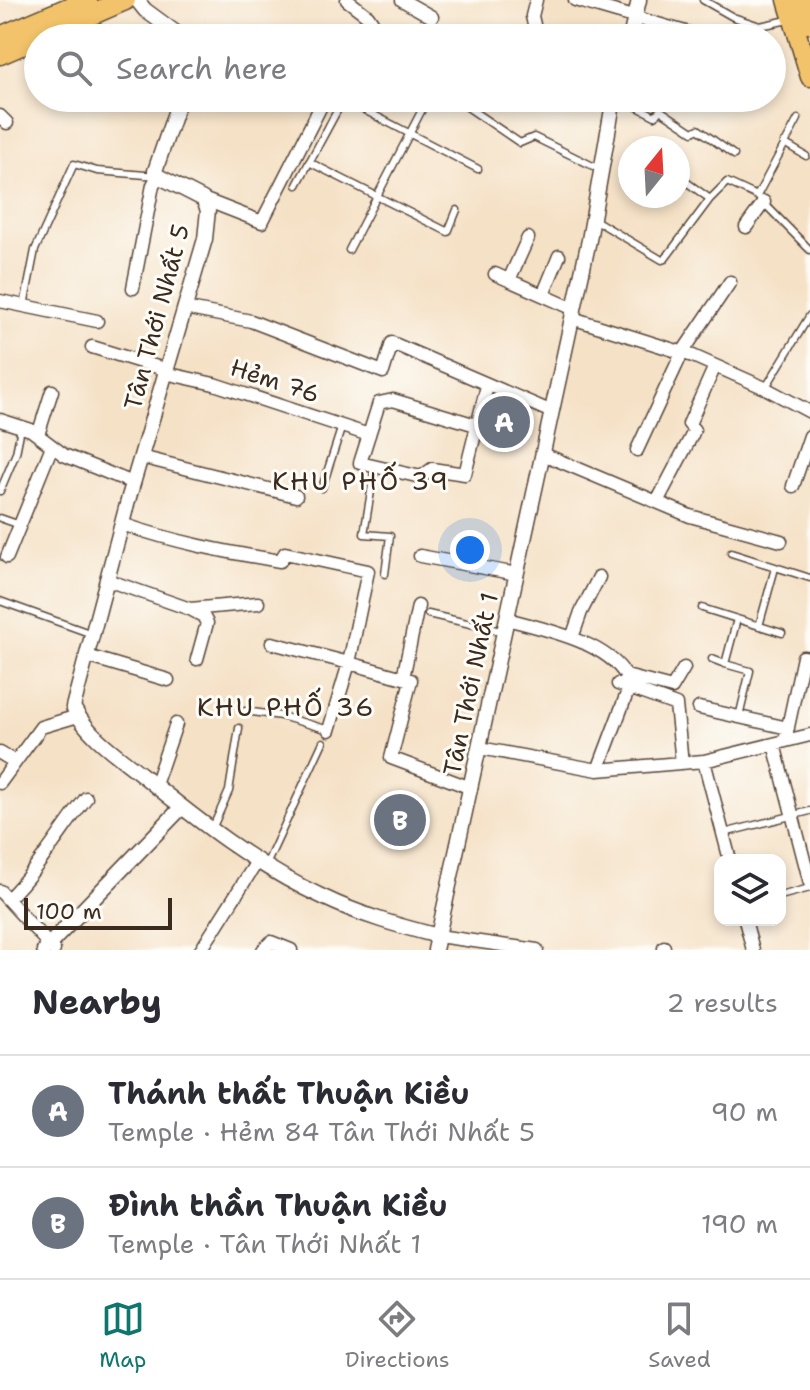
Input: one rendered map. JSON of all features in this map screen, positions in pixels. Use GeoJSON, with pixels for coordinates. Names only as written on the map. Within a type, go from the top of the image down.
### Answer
{"type":"FeatureCollection","features":[{"type":"Feature","properties":{"kind":"highway"},"geometry":{"type":"LineString","coordinates":[[0,23],[52,0]]}},
{"type":"Feature","properties":{"kind":"highway"},"geometry":{"type":"LineString","coordinates":[[31,24],[87,0]]}},
{"type":"Feature","properties":{"kind":"highway"},"geometry":{"type":"LineString","coordinates":[[97,24],[128,1]]}},
{"type":"Feature","properties":{"kind":"highway"},"geometry":{"type":"LineString","coordinates":[[72,24],[128,1]]}},
{"type":"Feature","properties":{"kind":"highway"},"geometry":{"type":"LineString","coordinates":[[0,37],[24,27]]}},
{"type":"Feature","properties":{"kind":"highway"},"geometry":{"type":"LineString","coordinates":[[0,54],[24,44]]}},
{"type":"Feature","properties":{"kind":"highway"},"geometry":{"type":"LineString","coordinates":[[0,65],[24,55]]}},
{"type":"Feature","properties":{"kind":"main road"},"geometry":{"type":"LineString","coordinates":[[787,0],[801,21]]}},
{"type":"Feature","properties":{"kind":"main road"},"geometry":{"type":"LineString","coordinates":[[803,0],[801,21],[810,77]]}},
{"type":"Feature","properties":{"kind":"street"},"geometry":{"type":"LineString","coordinates":[[347,0],[368,16],[371,24]]}},
{"type":"Feature","properties":{"kind":"street"},"geometry":{"type":"LineString","coordinates":[[402,0],[432,17]]}},
{"type":"Feature","properties":{"kind":"street"},"geometry":{"type":"LineString","coordinates":[[534,24],[532,16],[536,0]]}},
{"type":"Feature","properties":{"kind":"street"},"geometry":{"type":"LineString","coordinates":[[575,0],[661,24]]}},
{"type":"Feature","properties":{"kind":"street"},"geometry":{"type":"LineString","coordinates":[[634,24],[639,0]]}},
{"type":"Feature","properties":{"kind":"street"},"geometry":{"type":"LineString","coordinates":[[128,1],[164,24]]}},
{"type":"Feature","properties":{"kind":"street"},"geometry":{"type":"LineString","coordinates":[[133,288],[153,185],[158,176],[155,171],[175,112]]}},
{"type":"Feature","properties":{"kind":"street"},"geometry":{"type":"LineString","coordinates":[[203,199],[262,222],[318,112]]}},
{"type":"Feature","properties":{"kind":"street","name":"Tân Thới Nhất 1"},"geometry":{"type":"LineString","coordinates":[[437,943],[614,112]]}},
{"type":"Feature","properties":{"kind":"street","name":"Tân Thới Nhất 5"},"geometry":{"type":"LineString","coordinates":[[78,716],[73,707],[92,634],[205,239],[208,210],[203,199],[158,176]]}},
{"type":"Feature","properties":{"kind":"street"},"geometry":{"type":"LineString","coordinates":[[746,227],[760,199]]}},
{"type":"Feature","properties":{"kind":"street"},"geometry":{"type":"LineString","coordinates":[[509,280],[528,238]]}},
{"type":"Feature","properties":{"kind":"street"},"geometry":{"type":"LineString","coordinates":[[543,295],[559,256]]}},
{"type":"Feature","properties":{"kind":"street"},"geometry":{"type":"LineString","coordinates":[[495,274],[543,295],[573,314],[715,366],[810,412]]}},
{"type":"Feature","properties":{"kind":"street"},"geometry":{"type":"LineString","coordinates":[[637,450],[682,353],[730,282]]}},
{"type":"Feature","properties":{"kind":"street"},"geometry":{"type":"LineString","coordinates":[[0,301],[97,321]]}},
{"type":"Feature","properties":{"kind":"street"},"geometry":{"type":"LineString","coordinates":[[184,308],[251,321],[383,372],[392,343],[552,412]]}},
{"type":"Feature","properties":{"kind":"street","name":"Hẻm 76"},"geometry":{"type":"LineString","coordinates":[[92,347],[369,435]]}},
{"type":"Feature","properties":{"kind":"street"},"geometry":{"type":"LineString","coordinates":[[657,502],[692,435],[694,430],[689,424],[715,366]]}},
{"type":"Feature","properties":{"kind":"street"},"geometry":{"type":"LineString","coordinates":[[476,425],[393,400],[379,403],[360,463],[421,477],[432,469],[465,474],[487,386]]}},
{"type":"Feature","properties":{"kind":"street"},"geometry":{"type":"LineString","coordinates":[[38,435],[52,391]]}},
{"type":"Feature","properties":{"kind":"street"},"geometry":{"type":"LineString","coordinates":[[0,421],[31,430],[64,455],[133,483]]}},
{"type":"Feature","properties":{"kind":"street"},"geometry":{"type":"LineString","coordinates":[[793,486],[810,436]]}},
{"type":"Feature","properties":{"kind":"street"},"geometry":{"type":"LineString","coordinates":[[4,556],[52,446]]}},
{"type":"Feature","properties":{"kind":"street"},"geometry":{"type":"LineString","coordinates":[[543,454],[690,516],[781,541]]}},
{"type":"Feature","properties":{"kind":"street"},"geometry":{"type":"LineString","coordinates":[[141,457],[296,496]]}},
{"type":"Feature","properties":{"kind":"street"},"geometry":{"type":"LineString","coordinates":[[122,524],[168,540],[218,551],[280,561],[285,553],[368,571],[349,663],[329,730]]}},
{"type":"Feature","properties":{"kind":"street"},"geometry":{"type":"LineString","coordinates":[[420,556],[517,574]]}},
{"type":"Feature","properties":{"kind":"street"},"geometry":{"type":"LineString","coordinates":[[572,638],[599,577]]}},
{"type":"Feature","properties":{"kind":"street"},"geometry":{"type":"LineString","coordinates":[[107,580],[203,616],[207,623],[197,659]]}},
{"type":"Feature","properties":{"kind":"street"},"geometry":{"type":"LineString","coordinates":[[190,609],[258,603]]}},
{"type":"Feature","properties":{"kind":"street"},"geometry":{"type":"LineString","coordinates":[[403,678],[423,610]]}},
{"type":"Feature","properties":{"kind":"street"},"geometry":{"type":"LineString","coordinates":[[506,626],[572,638],[618,662],[626,676],[672,688],[684,668]]}},
{"type":"Feature","properties":{"kind":"street"},"geometry":{"type":"LineString","coordinates":[[272,643],[411,680],[391,758],[471,788]]}},
{"type":"Feature","properties":{"kind":"street"},"geometry":{"type":"LineString","coordinates":[[87,656],[168,680]]}},
{"type":"Feature","properties":{"kind":"street"},"geometry":{"type":"LineString","coordinates":[[810,658],[803,657],[783,738],[793,816],[810,886]]}},
{"type":"Feature","properties":{"kind":"street"},"geometry":{"type":"LineString","coordinates":[[598,770],[623,686],[676,705],[682,763]]}},
{"type":"Feature","properties":{"kind":"street"},"geometry":{"type":"LineString","coordinates":[[699,708],[739,717],[783,738]]}},
{"type":"Feature","properties":{"kind":"street"},"geometry":{"type":"LineString","coordinates":[[0,783],[41,727],[78,716],[83,726],[182,807],[262,862],[322,897],[437,943],[537,950]]}},
{"type":"Feature","properties":{"kind":"street"},"geometry":{"type":"LineString","coordinates":[[155,785],[176,724]]}},
{"type":"Feature","properties":{"kind":"street"},"geometry":{"type":"LineString","coordinates":[[480,748],[598,770],[704,761],[783,738],[810,735]]}},
{"type":"Feature","properties":{"kind":"street"},"geometry":{"type":"LineString","coordinates":[[0,753],[15,762]]}},
{"type":"Feature","properties":{"kind":"street"},"geometry":{"type":"LineString","coordinates":[[704,761],[728,854]]}},
{"type":"Feature","properties":{"kind":"street"},"geometry":{"type":"LineString","coordinates":[[86,798],[48,848],[32,875],[4,895],[49,948],[182,807]]}},
{"type":"Feature","properties":{"kind":"street"},"geometry":{"type":"LineString","coordinates":[[201,950],[262,862]]}},
{"type":"Feature","properties":{"kind":"street"},"geometry":{"type":"LineString","coordinates":[[747,926],[753,950]]}},
{"type":"Feature","properties":{"kind":"street"},"geometry":{"type":"LineString","coordinates":[[263,950],[271,942],[291,950]]}},
{"type":"Feature","properties":{"kind":"lane"},"geometry":{"type":"LineString","coordinates":[[703,0],[733,17],[754,24]]}},
{"type":"Feature","properties":{"kind":"lane"},"geometry":{"type":"LineString","coordinates":[[776,24],[801,21]]}},
{"type":"Feature","properties":{"kind":"lane"},"geometry":{"type":"LineString","coordinates":[[297,185],[337,112]]}},
{"type":"Feature","properties":{"kind":"lane"},"geometry":{"type":"LineString","coordinates":[[370,112],[478,169]]}},
{"type":"Feature","properties":{"kind":"lane"},"geometry":{"type":"LineString","coordinates":[[349,250],[421,112]]}},
{"type":"Feature","properties":{"kind":"lane"},"geometry":{"type":"LineString","coordinates":[[475,112],[520,143],[534,137],[601,170]]}},
{"type":"Feature","properties":{"kind":"lane"},"geometry":{"type":"LineString","coordinates":[[663,112],[693,132],[698,129],[734,155]]}},
{"type":"Feature","properties":{"kind":"lane"},"geometry":{"type":"LineString","coordinates":[[760,199],[798,119]]}},
{"type":"Feature","properties":{"kind":"lane"},"geometry":{"type":"LineString","coordinates":[[784,143],[806,156]]}},
{"type":"Feature","properties":{"kind":"lane"},"geometry":{"type":"LineString","coordinates":[[309,162],[448,232],[457,210]]}},
{"type":"Feature","properties":{"kind":"lane"},"geometry":{"type":"LineString","coordinates":[[24,306],[35,250],[74,164],[97,171],[158,176]]}},
{"type":"Feature","properties":{"kind":"lane"},"geometry":{"type":"LineString","coordinates":[[592,218],[662,260],[727,182],[760,199],[810,250]]}},
{"type":"Feature","properties":{"kind":"lane"},"geometry":{"type":"LineString","coordinates":[[690,185],[710,199]]}},
{"type":"Feature","properties":{"kind":"lane"},"geometry":{"type":"LineString","coordinates":[[765,388],[810,315]]}},
{"type":"Feature","properties":{"kind":"lane"},"geometry":{"type":"LineString","coordinates":[[322,488],[342,426]]}},
{"type":"Feature","properties":{"kind":"lane"},"geometry":{"type":"LineString","coordinates":[[0,491],[16,453],[21,428]]}},
{"type":"Feature","properties":{"kind":"lane"},"geometry":{"type":"LineString","coordinates":[[375,467],[364,534],[390,536],[385,574]]}},
{"type":"Feature","properties":{"kind":"lane"},"geometry":{"type":"LineString","coordinates":[[0,518],[20,525]]}},
{"type":"Feature","properties":{"kind":"lane"},"geometry":{"type":"LineString","coordinates":[[731,553],[810,578]]}},
{"type":"Feature","properties":{"kind":"lane"},"geometry":{"type":"LineString","coordinates":[[759,626],[775,568]]}},
{"type":"Feature","properties":{"kind":"lane"},"geometry":{"type":"LineString","coordinates":[[0,601],[92,634]]}},
{"type":"Feature","properties":{"kind":"lane"},"geometry":{"type":"LineString","coordinates":[[702,608],[782,633]]}},
{"type":"Feature","properties":{"kind":"lane"},"geometry":{"type":"LineString","coordinates":[[423,610],[506,626]]}},
{"type":"Feature","properties":{"kind":"lane"},"geometry":{"type":"LineString","coordinates":[[725,664],[737,619]]}},
{"type":"Feature","properties":{"kind":"lane"},"geometry":{"type":"LineString","coordinates":[[712,659],[750,671],[739,717]]}},
{"type":"Feature","properties":{"kind":"lane"},"geometry":{"type":"LineString","coordinates":[[245,711],[281,716],[329,730]]}},
{"type":"Feature","properties":{"kind":"lane"},"geometry":{"type":"LineString","coordinates":[[212,829],[229,791],[239,728]]}},
{"type":"Feature","properties":{"kind":"lane"},"geometry":{"type":"LineString","coordinates":[[262,862],[323,742]]}},
{"type":"Feature","properties":{"kind":"lane"},"geometry":{"type":"LineString","coordinates":[[723,834],[810,811]]}},
{"type":"Feature","properties":{"kind":"lane"},"geometry":{"type":"LineString","coordinates":[[786,894],[810,886]]}},
{"type":"Feature","properties":{"kind":"place","name":"Thánh thất Thuận Kiều"},"geometry":{"type":"Point","coordinates":[504,422]}},
{"type":"Feature","properties":{"kind":"place","name":"Đình thần Thuận Kiều"},"geometry":{"type":"Point","coordinates":[400,820]}},
{"type":"Feature","properties":{"kind":"district","name":"KHU PHỐ 39"},"geometry":{"type":"Point","coordinates":[361,481]}},
{"type":"Feature","properties":{"kind":"district","name":"KHU PHỐ 36"},"geometry":{"type":"Point","coordinates":[286,707]}}]}
